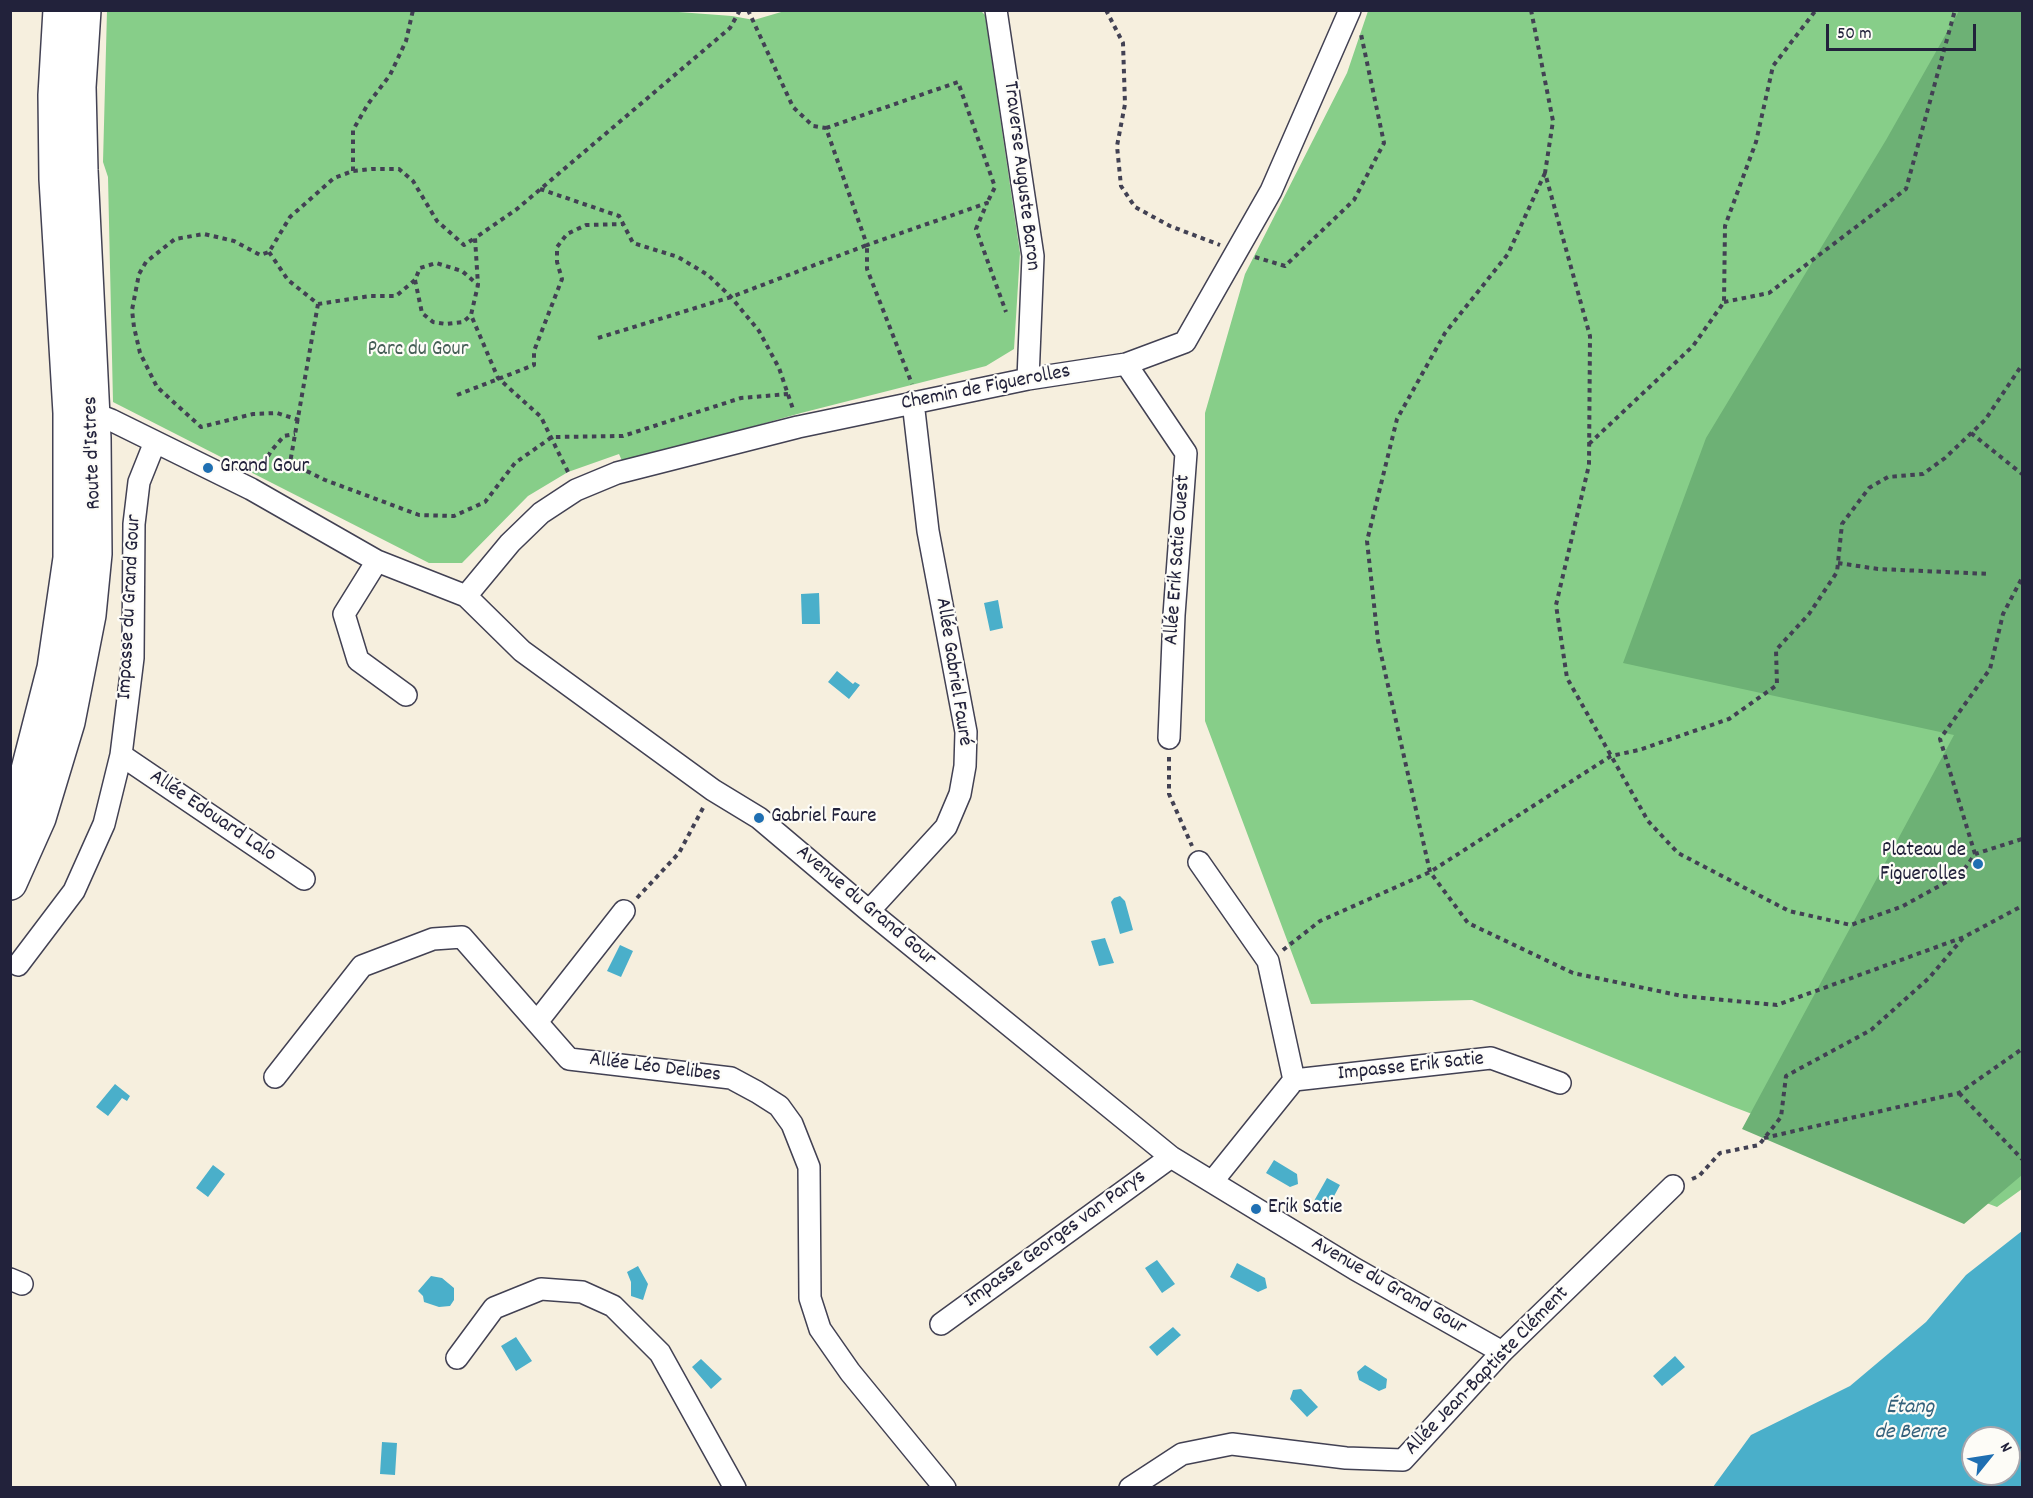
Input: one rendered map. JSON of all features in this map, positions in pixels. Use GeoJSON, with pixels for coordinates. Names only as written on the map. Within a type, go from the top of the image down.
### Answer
{"type":"FeatureCollection","features":[{"type":"Feature","properties":{"kind":"main road","name":"Route d'Istres"},"geometry":{"type":"LineString","coordinates":[[10,883],[39,818],[68,722],[81,660],[95,554],[56,179],[55,95],[60,10]]}},
{"type":"Feature","properties":{"kind":"main road","name":"Route d'Istres"},"geometry":{"type":"LineString","coordinates":[[10,824],[23,789],[54,668],[70,558],[81,413],[79,87],[84,10]]}},
{"type":"Feature","properties":{"kind":"street","name":"Traverse Auguste Baron"},"geometry":{"type":"LineString","coordinates":[[996,10],[1033,256],[1028,380]]}},
{"type":"Feature","properties":{"kind":"street","name":"Chemin de Figuerolles"},"geometry":{"type":"LineString","coordinates":[[466,596],[510,543],[541,513],[576,490],[617,473],[798,426],[1028,380],[1126,364],[1185,342],[1271,191],[1350,10]]}},
{"type":"Feature","properties":{"kind":"street","name":"Allée Erik Satie Ouest"},"geometry":{"type":"LineString","coordinates":[[1126,364],[1186,453],[1174,615],[1169,738]]}},
{"type":"Feature","properties":{"kind":"street","name":"Allée Gabriel Fauré"},"geometry":{"type":"LineString","coordinates":[[869,911],[946,827],[960,794],[965,766],[966,732],[928,531],[917,402]]}},
{"type":"Feature","properties":{"kind":"street","name":"Avenue du Grand Gour"},"geometry":{"type":"LineString","coordinates":[[81,413],[155,442],[251,489],[376,561],[466,596],[522,651],[713,790],[759,818],[869,911],[1172,1157],[1354,1269],[1502,1352]]}},
{"type":"Feature","properties":{"kind":"street","name":"Impasse du Grand Gour"},"geometry":{"type":"LineString","coordinates":[[18,964],[74,891],[104,824],[121,755],[133,658],[134,524],[139,482],[155,442]]}},
{"type":"Feature","properties":{"kind":"street"},"geometry":{"type":"LineString","coordinates":[[376,561],[344,614],[358,660],[406,695]]}},
{"type":"Feature","properties":{"kind":"street","name":"Allée Edouard Lalo"},"geometry":{"type":"LineString","coordinates":[[121,755],[304,879]]}},
{"type":"Feature","properties":{"kind":"street"},"geometry":{"type":"LineString","coordinates":[[1199,862],[1268,961],[1294,1080],[1212,1182]]}},
{"type":"Feature","properties":{"kind":"street"},"geometry":{"type":"LineString","coordinates":[[537,1022],[624,911]]}},
{"type":"Feature","properties":{"kind":"street","name":"Allée Léo Delibes"},"geometry":{"type":"LineString","coordinates":[[275,1077],[362,966],[433,939],[462,937],[569,1059],[731,1078],[778,1106],[792,1124],[809,1167],[810,1298],[820,1329],[850,1372],[945,1488]]}},
{"type":"Feature","properties":{"kind":"street","name":"Impasse Erik Satie"},"geometry":{"type":"LineString","coordinates":[[1294,1080],[1491,1058],[1560,1083]]}},
{"type":"Feature","properties":{"kind":"street","name":"Impasse Georges van Parys"},"geometry":{"type":"LineString","coordinates":[[941,1324],[1172,1157]]}},
{"type":"Feature","properties":{"kind":"street","name":"Allée Jean-Baptiste Clément"},"geometry":{"type":"LineString","coordinates":[[1130,1488],[1182,1454],[1232,1444],[1346,1458],[1403,1460],[1502,1352],[1673,1185]]}},
{"type":"Feature","properties":{"kind":"street"},"geometry":{"type":"LineString","coordinates":[[458,1358],[494,1308],[541,1289],[582,1292],[613,1306],[660,1353],[735,1488]]}},
{"type":"Feature","properties":{"kind":"path"},"geometry":{"type":"LineString","coordinates":[[353,171],[353,130],[368,104],[390,75],[406,41],[413,10]]}},
{"type":"Feature","properties":{"kind":"path"},"geometry":{"type":"LineString","coordinates":[[299,420],[277,413],[253,414],[201,427],[157,387],[140,353],[132,310],[139,274],[146,262],[176,239],[204,234],[234,241],[260,255],[269,252],[290,217],[334,178],[353,171],[399,169],[413,181],[437,221],[464,245],[540,189],[730,28],[740,10]]}},
{"type":"Feature","properties":{"kind":"path"},"geometry":{"type":"LineString","coordinates":[[748,10],[793,107],[813,126],[826,128],[958,82],[995,187],[976,229],[1006,312]]}},
{"type":"Feature","properties":{"kind":"path"},"geometry":{"type":"LineString","coordinates":[[1106,10],[1123,43],[1125,104],[1117,146],[1121,186],[1135,207],[1170,226],[1285,266],[1354,200],[1384,143],[1360,33]]}},
{"type":"Feature","properties":{"kind":"path"},"geometry":{"type":"LineString","coordinates":[[1531,10],[1553,121],[1545,173],[1508,254],[1445,333],[1397,418],[1367,541],[1378,640],[1430,872],[1468,922],[1573,973],[1682,996],[1777,1005],[1964,937],[2022,906]]}},
{"type":"Feature","properties":{"kind":"path"},"geometry":{"type":"LineString","coordinates":[[1588,445],[1693,346],[1724,302],[1725,226],[1756,142],[1773,66],[1816,10]]}},
{"type":"Feature","properties":{"kind":"path"},"geometry":{"type":"LineString","coordinates":[[1724,302],[1769,293],[1906,189],[1955,10]]}},
{"type":"Feature","properties":{"kind":"path"},"geometry":{"type":"LineString","coordinates":[[826,128],[867,244],[867,269],[917,402]]}},
{"type":"Feature","properties":{"kind":"path"},"geometry":{"type":"LineString","coordinates":[[1545,173],[1590,336],[1588,465],[1556,605],[1567,678],[1648,821],[1678,853],[1789,911],[1851,925],[1903,906],[1961,874],[1975,854],[2022,839]]}},
{"type":"Feature","properties":{"kind":"path"},"geometry":{"type":"LineString","coordinates":[[318,304],[290,463],[325,480],[419,515],[454,516],[479,506],[485,502],[515,463],[552,437],[623,436],[741,398],[788,394],[780,368],[759,331],[731,297],[708,275],[678,258],[633,243],[619,216],[540,189]]}},
{"type":"Feature","properties":{"kind":"path"},"geometry":{"type":"LineString","coordinates":[[598,339],[731,297],[867,244],[987,203]]}},
{"type":"Feature","properties":{"kind":"path"},"geometry":{"type":"LineString","coordinates":[[456,395],[534,365],[534,351],[562,279],[556,247],[567,234],[586,225],[623,224]]}},
{"type":"Feature","properties":{"kind":"path"},"geometry":{"type":"LineString","coordinates":[[415,280],[422,313],[433,322],[446,324],[463,322],[471,315],[478,285],[475,238]]}},
{"type":"Feature","properties":{"kind":"path"},"geometry":{"type":"LineString","coordinates":[[269,252],[288,280],[318,304],[370,296],[396,296],[415,280],[420,268],[436,263],[462,271],[478,285]]}},
{"type":"Feature","properties":{"kind":"path"},"geometry":{"type":"LineString","coordinates":[[471,315],[487,346],[498,378],[541,417],[576,490]]}},
{"type":"Feature","properties":{"kind":"path"},"geometry":{"type":"LineString","coordinates":[[1268,961],[1320,921],[1430,872],[1611,756],[1640,750],[1729,719],[1777,686],[1776,650],[1809,614],[1837,572],[1842,524],[1869,488],[1888,477],[1923,474],[1985,420],[2022,365]]}},
{"type":"Feature","properties":{"kind":"path"},"geometry":{"type":"LineString","coordinates":[[1971,433],[2022,474]]}},
{"type":"Feature","properties":{"kind":"path"},"geometry":{"type":"LineString","coordinates":[[251,489],[271,451],[284,436],[296,434]]}},
{"type":"Feature","properties":{"kind":"path"},"geometry":{"type":"LineString","coordinates":[[1838,563],[1878,569],[1990,574]]}},
{"type":"Feature","properties":{"kind":"path"},"geometry":{"type":"LineString","coordinates":[[1975,854],[1940,738],[1990,669],[2003,614],[2022,578]]}},
{"type":"Feature","properties":{"kind":"path"},"geometry":{"type":"LineString","coordinates":[[1169,738],[1169,794],[1199,862]]}},
{"type":"Feature","properties":{"kind":"path"},"geometry":{"type":"LineString","coordinates":[[624,911],[679,853],[713,790]]}},
{"type":"Feature","properties":{"kind":"path"},"geometry":{"type":"LineString","coordinates":[[1673,1185],[1699,1176],[1720,1153],[1759,1145],[1781,1117],[1786,1076],[1871,1030],[1929,978],[1964,937]]}},
{"type":"Feature","properties":{"kind":"path"},"geometry":{"type":"LineString","coordinates":[[1764,1138],[1959,1094],[2022,1049]]}},
{"type":"Feature","properties":{"kind":"path"},"geometry":{"type":"LineString","coordinates":[[1959,1094],[2022,1159]]}},
{"type":"Feature","properties":{"kind":"green space","name":"Parc du Gour"},"geometry":{"type":"Polygon","coordinates":[[[652,10],[732,16],[754,20],[788,10],[981,11],[985,15],[1020,253],[1014,349],[986,366],[801,413],[623,463],[619,454],[568,472],[528,496],[462,563],[429,563],[113,402],[108,177],[103,162],[107,11],[652,10]]]}},
{"type":"Feature","properties":{"kind":"green space"},"geometry":{"type":"Polygon","coordinates":[[[1368,11],[2022,11],[2022,1189],[1997,1207],[1731,1106],[1472,1000],[1311,1004],[1205,721],[1205,413],[1245,274],[1347,73],[1368,11]]]}},
{"type":"Feature","properties":{"kind":"green space"},"geometry":{"type":"Polygon","coordinates":[[[1959,11],[2022,11],[2022,1175],[1964,1224],[1742,1129],[1954,735],[1623,663],[1706,438],[1886,140],[1959,11]]]}},
{"type":"Feature","properties":{"kind":"water"},"geometry":{"type":"Polygon","coordinates":[[[819,593],[820,624],[802,624],[801,594],[819,593]]]}},
{"type":"Feature","properties":{"kind":"water"},"geometry":{"type":"Polygon","coordinates":[[[998,600],[1003,628],[990,631],[984,603],[998,600]]]}},
{"type":"Feature","properties":{"kind":"water"},"geometry":{"type":"Polygon","coordinates":[[[837,671],[853,684],[855,682],[860,685],[849,699],[828,682],[837,671]]]}},
{"type":"Feature","properties":{"kind":"water"},"geometry":{"type":"Polygon","coordinates":[[[1120,896],[1125,901],[1133,930],[1120,934],[1111,902],[1120,896]]]}},
{"type":"Feature","properties":{"kind":"water"},"geometry":{"type":"Polygon","coordinates":[[[1105,938],[1114,963],[1099,966],[1091,941],[1105,938]]]}},
{"type":"Feature","properties":{"kind":"water"},"geometry":{"type":"Polygon","coordinates":[[[620,945],[633,951],[621,977],[607,971],[620,945]]]}},
{"type":"Feature","properties":{"kind":"water"},"geometry":{"type":"Polygon","coordinates":[[[115,1084],[130,1096],[127,1101],[122,1098],[108,1116],[96,1107],[115,1084]]]}},
{"type":"Feature","properties":{"kind":"water"},"geometry":{"type":"Polygon","coordinates":[[[1274,1160],[1297,1174],[1298,1184],[1290,1187],[1266,1173],[1274,1160]]]}},
{"type":"Feature","properties":{"kind":"water"},"geometry":{"type":"Polygon","coordinates":[[[213,1165],[225,1174],[208,1197],[196,1188],[213,1165]]]}},
{"type":"Feature","properties":{"kind":"water"},"geometry":{"type":"Polygon","coordinates":[[[1327,1178],[1340,1185],[1327,1209],[1314,1201],[1327,1178]]]}},
{"type":"Feature","properties":{"kind":"water","name":"Étang de Berre"},"geometry":{"type":"Polygon","coordinates":[[[2022,1231],[2022,1487],[1713,1487],[1751,1435],[1850,1386],[1926,1322],[1966,1275],[2022,1231]]]}},
{"type":"Feature","properties":{"kind":"water"},"geometry":{"type":"Polygon","coordinates":[[[1157,1260],[1175,1284],[1162,1293],[1145,1268],[1157,1260]]]}},
{"type":"Feature","properties":{"kind":"water"},"geometry":{"type":"Polygon","coordinates":[[[1237,1263],[1265,1278],[1267,1288],[1258,1292],[1230,1277],[1237,1263]]]}},
{"type":"Feature","properties":{"kind":"water"},"geometry":{"type":"Polygon","coordinates":[[[638,1266],[648,1284],[643,1300],[631,1296],[631,1282],[627,1272],[638,1266]]]}},
{"type":"Feature","properties":{"kind":"water"},"geometry":{"type":"Polygon","coordinates":[[[431,1276],[442,1278],[454,1288],[454,1300],[450,1306],[439,1307],[424,1302],[423,1296],[418,1291],[431,1276]]]}},
{"type":"Feature","properties":{"kind":"water"},"geometry":{"type":"Polygon","coordinates":[[[1173,1327],[1181,1335],[1157,1356],[1149,1347],[1173,1327]]]}},
{"type":"Feature","properties":{"kind":"water"},"geometry":{"type":"Polygon","coordinates":[[[516,1337],[532,1361],[516,1371],[501,1346],[516,1337]]]}},
{"type":"Feature","properties":{"kind":"water"},"geometry":{"type":"Polygon","coordinates":[[[1675,1356],[1685,1367],[1662,1386],[1653,1376],[1675,1356]]]}},
{"type":"Feature","properties":{"kind":"water"},"geometry":{"type":"Polygon","coordinates":[[[701,1359],[722,1379],[711,1389],[692,1367],[701,1359]]]}},
{"type":"Feature","properties":{"kind":"water"},"geometry":{"type":"Polygon","coordinates":[[[1365,1365],[1387,1379],[1386,1388],[1379,1391],[1359,1380],[1357,1372],[1365,1365]]]}},
{"type":"Feature","properties":{"kind":"water"},"geometry":{"type":"Polygon","coordinates":[[[1301,1389],[1318,1407],[1307,1417],[1290,1399],[1293,1390],[1301,1389]]]}},
{"type":"Feature","properties":{"kind":"water"},"geometry":{"type":"Polygon","coordinates":[[[382,1442],[397,1443],[395,1475],[380,1474],[382,1442]]]}},
{"type":"Feature","properties":{"kind":"place","name":"Grand Gour"},"geometry":{"type":"Point","coordinates":[208,468]}},
{"type":"Feature","properties":{"kind":"place","name":"Gabriel Faure"},"geometry":{"type":"Point","coordinates":[759,818]}},
{"type":"Feature","properties":{"kind":"place","name":"Plateau de Figuerolles"},"geometry":{"type":"Point","coordinates":[1978,864]}},
{"type":"Feature","properties":{"kind":"place","name":"Erik Satie"},"geometry":{"type":"Point","coordinates":[1256,1209]}}]}
